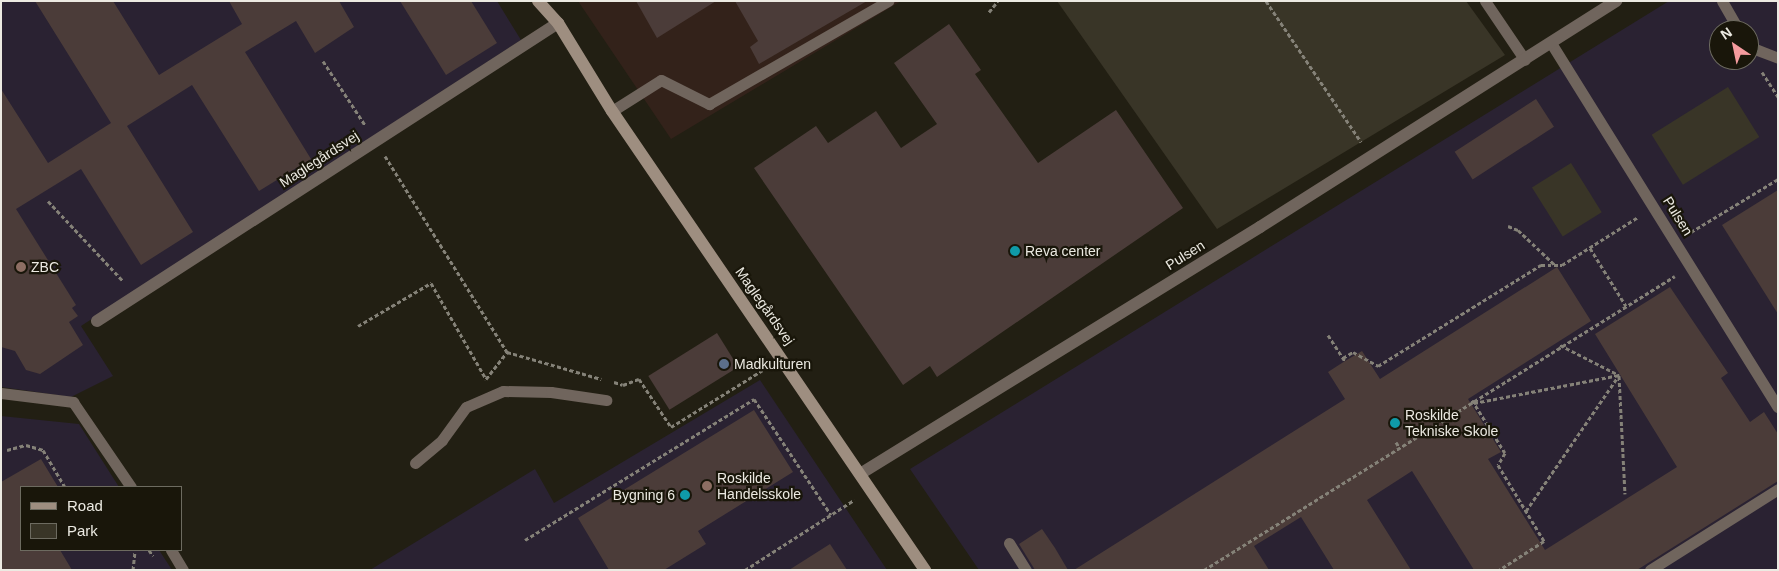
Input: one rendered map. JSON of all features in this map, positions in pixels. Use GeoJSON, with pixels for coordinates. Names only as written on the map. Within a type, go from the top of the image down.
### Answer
{"type":"FeatureCollection","features":[{"type":"Feature","properties":{"kind":"street","name":"Maglegårdsvej"},"geometry":{"type":"LineString","coordinates":[[538,1],[558,23],[612,111],[925,570]]}},
{"type":"Feature","properties":{"kind":"street","name":"Pulsen"},"geometry":{"type":"LineString","coordinates":[[860,474],[1371,158],[1616,1]]}},
{"type":"Feature","properties":{"kind":"street","name":"Maglegårdsvej"},"geometry":{"type":"LineString","coordinates":[[97,321],[558,23]]}},
{"type":"Feature","properties":{"kind":"lane"},"geometry":{"type":"LineString","coordinates":[[612,111],[661,80],[709,104],[888,1]]}},
{"type":"Feature","properties":{"kind":"lane"},"geometry":{"type":"LineString","coordinates":[[1485,1],[1525,60]]}},
{"type":"Feature","properties":{"kind":"lane"},"geometry":{"type":"LineString","coordinates":[[1722,1],[1733,20]]}},
{"type":"Feature","properties":{"kind":"lane","name":"Pulsen"},"geometry":{"type":"LineString","coordinates":[[1551,43],[1778,407]]}},
{"type":"Feature","properties":{"kind":"lane"},"geometry":{"type":"LineString","coordinates":[[1759,50],[1764,54],[1778,58]]}},
{"type":"Feature","properties":{"kind":"lane"},"geometry":{"type":"LineString","coordinates":[[415,463],[442,440],[466,408],[503,391],[550,392],[606,400]]}},
{"type":"Feature","properties":{"kind":"lane"},"geometry":{"type":"LineString","coordinates":[[1,393],[73,402],[130,486]]}},
{"type":"Feature","properties":{"kind":"lane"},"geometry":{"type":"LineString","coordinates":[[1650,570],[1778,489]]}},
{"type":"Feature","properties":{"kind":"lane"},"geometry":{"type":"LineString","coordinates":[[1009,543],[1026,570]]}},
{"type":"Feature","properties":{"kind":"lane"},"geometry":{"type":"LineString","coordinates":[[172,551],[183,570]]}},
{"type":"Feature","properties":{"kind":"path"},"geometry":{"type":"LineString","coordinates":[[989,12],[998,1]]}},
{"type":"Feature","properties":{"kind":"path"},"geometry":{"type":"LineString","coordinates":[[1266,1],[1371,158]]}},
{"type":"Feature","properties":{"kind":"path"},"geometry":{"type":"LineString","coordinates":[[1764,54],[1760,67],[1778,97]]}},
{"type":"Feature","properties":{"kind":"path"},"geometry":{"type":"LineString","coordinates":[[323,61],[376,141],[507,352],[623,385],[639,379],[672,427],[782,358]]}},
{"type":"Feature","properties":{"kind":"path"},"geometry":{"type":"LineString","coordinates":[[1676,241],[1778,179]]}},
{"type":"Feature","properties":{"kind":"path"},"geometry":{"type":"LineString","coordinates":[[48,201],[136,296]]}},
{"type":"Feature","properties":{"kind":"path"},"geometry":{"type":"LineString","coordinates":[[1328,335],[1344,360],[1353,352],[1378,366],[1541,264],[1562,265],[1654,207]]}},
{"type":"Feature","properties":{"kind":"path"},"geometry":{"type":"LineString","coordinates":[[1508,226],[1518,230],[1555,265]]}},
{"type":"Feature","properties":{"kind":"path"},"geometry":{"type":"LineString","coordinates":[[1590,248],[1626,306]]}},
{"type":"Feature","properties":{"kind":"path"},"geometry":{"type":"LineString","coordinates":[[1204,570],[1399,446],[1690,266]]}},
{"type":"Feature","properties":{"kind":"path"},"geometry":{"type":"LineString","coordinates":[[358,326],[431,284],[486,379],[507,352]]}},
{"type":"Feature","properties":{"kind":"path"},"geometry":{"type":"LineString","coordinates":[[1560,346],[1619,375]]}},
{"type":"Feature","properties":{"kind":"path"},"geometry":{"type":"LineString","coordinates":[[1473,401],[1619,375]]}},
{"type":"Feature","properties":{"kind":"path"},"geometry":{"type":"LineString","coordinates":[[1619,375],[1625,494]]}},
{"type":"Feature","properties":{"kind":"path"},"geometry":{"type":"LineString","coordinates":[[1526,511],[1619,375]]}},
{"type":"Feature","properties":{"kind":"path"},"geometry":{"type":"LineString","coordinates":[[526,540],[754,399],[831,515]]}},
{"type":"Feature","properties":{"kind":"path"},"geometry":{"type":"LineString","coordinates":[[1473,401],[1505,453],[1498,465],[1544,541],[1499,570]]}},
{"type":"Feature","properties":{"kind":"path"},"geometry":{"type":"LineString","coordinates":[[1396,442],[1399,446]]}},
{"type":"Feature","properties":{"kind":"path"},"geometry":{"type":"LineString","coordinates":[[7,450],[26,445],[43,450],[64,486]]}},
{"type":"Feature","properties":{"kind":"path"},"geometry":{"type":"LineString","coordinates":[[745,570],[871,490]]}},
{"type":"Feature","properties":{"kind":"path"},"geometry":{"type":"LineString","coordinates":[[133,570],[135,551]]}},
{"type":"Feature","properties":{"kind":"shaded area","name":"ZBC"},"geometry":{"type":"Polygon","coordinates":[[[1,1],[497,1],[521,40],[81,326],[113,376],[71,397],[1,387],[1,1]]]}},
{"type":"Feature","properties":{"kind":"shaded area"},"geometry":{"type":"Polygon","coordinates":[[[578,1],[901,1],[671,139],[578,1]]]}},
{"type":"Feature","properties":{"kind":"shaded area","name":"Roskilde Tekniske Skole"},"geometry":{"type":"Polygon","coordinates":[[[1669,1],[1778,1],[1778,570],[979,570],[910,469],[1669,1]]]}},
{"type":"Feature","properties":{"kind":"shaded area","name":"Roskilde Handelsskole"},"geometry":{"type":"Polygon","coordinates":[[[760,380],[887,570],[370,570],[535,469],[554,503],[760,380]]]}},
{"type":"Feature","properties":{"kind":"shaded area"},"geometry":{"type":"Polygon","coordinates":[[[1,416],[79,424],[118,486],[20,486],[20,551],[160,551],[172,570],[1,570],[1,416]]]}},
{"type":"Feature","properties":{"kind":"green space"},"geometry":{"type":"Polygon","coordinates":[[[1057,1],[1466,1],[1505,55],[1217,229],[1057,1]]]}},
{"type":"Feature","properties":{"kind":"green space"},"geometry":{"type":"Polygon","coordinates":[[[1728,87],[1759,137],[1683,185],[1652,135],[1728,87]]]}},
{"type":"Feature","properties":{"kind":"green space"},"geometry":{"type":"Polygon","coordinates":[[[1571,163],[1602,212],[1563,237],[1532,187],[1571,163]]]}},
{"type":"Feature","properties":{"kind":"building"},"geometry":{"type":"Polygon","coordinates":[[[35,1],[113,1],[159,75],[242,24],[229,1],[339,1],[354,27],[315,53],[296,21],[245,52],[311,159],[259,191],[192,85],[127,126],[193,232],[141,265],[81,169],[16,209],[76,305],[72,308],[78,316],[69,322],[83,345],[40,374],[26,370],[15,351],[1,347],[1,89],[48,163],[111,123],[35,1]]]}},
{"type":"Feature","properties":{"kind":"building"},"geometry":{"type":"Polygon","coordinates":[[[400,1],[471,1],[497,43],[446,75],[400,1]]]}},
{"type":"Feature","properties":{"kind":"building"},"geometry":{"type":"Polygon","coordinates":[[[636,1],[716,1],[657,38],[636,1]]]}},
{"type":"Feature","properties":{"kind":"building"},"geometry":{"type":"Polygon","coordinates":[[[735,1],[867,1],[759,64],[750,47],[758,41],[735,1]]]}},
{"type":"Feature","properties":{"kind":"building","name":"Reva center"},"geometry":{"type":"Polygon","coordinates":[[[949,24],[981,70],[975,74],[1038,163],[1116,110],[1183,208],[937,377],[930,366],[903,385],[754,168],[816,126],[828,143],[876,111],[901,148],[937,124],[894,63],[949,24]]]}},
{"type":"Feature","properties":{"kind":"building"},"geometry":{"type":"Polygon","coordinates":[[[1536,99],[1554,127],[1473,180],[1455,152],[1536,99]]]}},
{"type":"Feature","properties":{"kind":"building"},"geometry":{"type":"Polygon","coordinates":[[[1778,190],[1778,314],[1722,225],[1778,190]]]}},
{"type":"Feature","properties":{"kind":"building","name":"Roskilde Tekniske Skole"},"geometry":{"type":"Polygon","coordinates":[[[1557,267],[1591,321],[1468,399],[1501,452],[1488,459],[1545,550],[1677,467],[1595,334],[1670,287],[1728,373],[1721,378],[1750,422],[1764,412],[1778,434],[1778,481],[1637,570],[1474,570],[1412,471],[1367,500],[1411,570],[1334,570],[1301,517],[1254,546],[1269,570],[1074,570],[1345,399],[1328,372],[1345,361],[1362,351],[1380,379],[1557,267]]]}},
{"type":"Feature","properties":{"kind":"building"},"geometry":{"type":"Polygon","coordinates":[[[717,333],[738,367],[670,410],[648,376],[717,333]]]}},
{"type":"Feature","properties":{"kind":"building","name":"Bygning 6"},"geometry":{"type":"Polygon","coordinates":[[[754,410],[793,472],[698,531],[706,544],[664,570],[609,570],[578,518],[754,410]]]}},
{"type":"Feature","properties":{"kind":"building"},"geometry":{"type":"Polygon","coordinates":[[[41,459],[57,486],[20,486],[20,551],[61,551],[72,570],[1,570],[1,482],[41,459]]]}},
{"type":"Feature","properties":{"kind":"building"},"geometry":{"type":"Polygon","coordinates":[[[1042,529],[1068,570],[1035,570],[1019,544],[1042,529]]]}},
{"type":"Feature","properties":{"kind":"building"},"geometry":{"type":"Polygon","coordinates":[[[830,544],[847,570],[789,570],[830,544]]]}},
{"type":"Feature","properties":{"kind":"place","name":"Reva center"},"geometry":{"type":"Point","coordinates":[1015,251]}},
{"type":"Feature","properties":{"kind":"place","name":"ZBC"},"geometry":{"type":"Point","coordinates":[21,267]}},
{"type":"Feature","properties":{"kind":"place","name":"Madkulturen"},"geometry":{"type":"Point","coordinates":[724,364]}},
{"type":"Feature","properties":{"kind":"place","name":"Roskilde Tekniske Skole"},"geometry":{"type":"Point","coordinates":[1395,423]}},
{"type":"Feature","properties":{"kind":"place","name":"Roskilde Handelsskole"},"geometry":{"type":"Point","coordinates":[707,486]}},
{"type":"Feature","properties":{"kind":"place","name":"Bygning 6"},"geometry":{"type":"Point","coordinates":[685,495]}}]}
